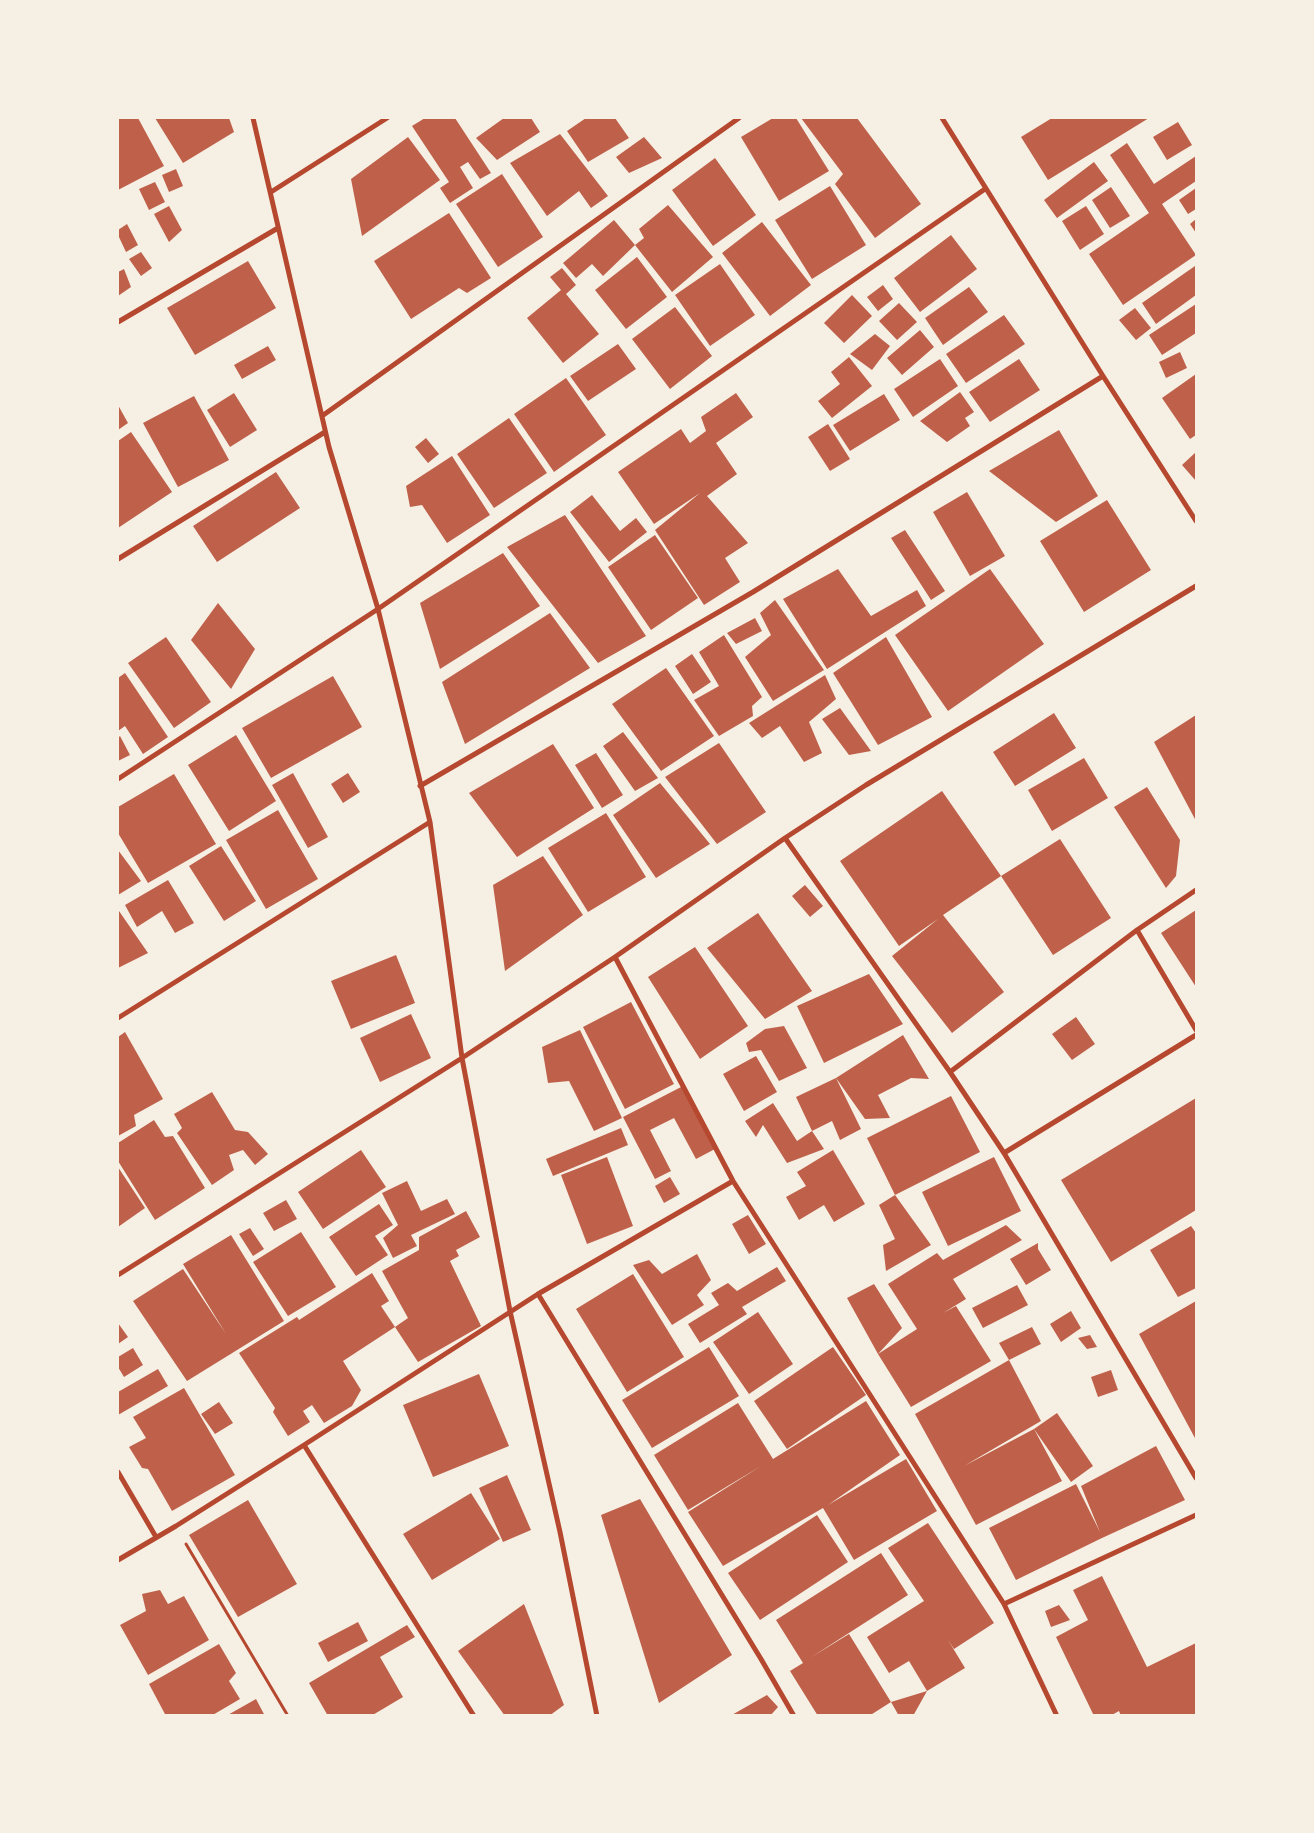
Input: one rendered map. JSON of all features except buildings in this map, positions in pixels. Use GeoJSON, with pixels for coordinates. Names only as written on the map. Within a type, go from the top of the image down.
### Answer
{"type":"FeatureCollection","features":[{"type":"Feature","properties":{"kind":"street"},"geometry":{"type":"LineString","coordinates":[[253,118],[325,432],[378,609],[430,822],[462,1058],[510,1311],[560,1532],[597,1716]]}},
{"type":"Feature","properties":{"kind":"street"},"geometry":{"type":"LineString","coordinates":[[270,192],[386,118]]}},
{"type":"Feature","properties":{"kind":"street"},"geometry":{"type":"LineString","coordinates":[[322,416],[739,118]]}},
{"type":"Feature","properties":{"kind":"street"},"geometry":{"type":"LineString","coordinates":[[942,118],[1196,521]]}},
{"type":"Feature","properties":{"kind":"street"},"geometry":{"type":"LineString","coordinates":[[118,779],[378,609],[985,189]]}},
{"type":"Feature","properties":{"kind":"street"},"geometry":{"type":"LineString","coordinates":[[118,322],[278,228]]}},
{"type":"Feature","properties":{"kind":"street"},"geometry":{"type":"LineString","coordinates":[[420,786],[753,592],[1103,376]]}},
{"type":"Feature","properties":{"kind":"street"},"geometry":{"type":"LineString","coordinates":[[118,559],[325,432]]}},
{"type":"Feature","properties":{"kind":"street"},"geometry":{"type":"LineString","coordinates":[[118,1275],[462,1058],[615,957],[784,838],[866,785],[1196,586]]}},
{"type":"Feature","properties":{"kind":"street"},"geometry":{"type":"LineString","coordinates":[[118,1018],[430,822]]}},
{"type":"Feature","properties":{"kind":"street"},"geometry":{"type":"LineString","coordinates":[[784,838],[950,1072],[1004,1154],[1196,1478]]}},
{"type":"Feature","properties":{"kind":"street"},"geometry":{"type":"LineString","coordinates":[[950,1072],[1137,930],[1196,890]]}},
{"type":"Feature","properties":{"kind":"street"},"geometry":{"type":"LineString","coordinates":[[1137,930],[1196,1030]]}},
{"type":"Feature","properties":{"kind":"street"},"geometry":{"type":"LineString","coordinates":[[615,957],[733,1181],[1004,1604],[1057,1716]]}},
{"type":"Feature","properties":{"kind":"street"},"geometry":{"type":"LineString","coordinates":[[1004,1154],[1196,1035]]}},
{"type":"Feature","properties":{"kind":"street"},"geometry":{"type":"LineString","coordinates":[[118,1560],[176,1526],[304,1445],[510,1311],[733,1181]]}},
{"type":"Feature","properties":{"kind":"street"},"geometry":{"type":"LineString","coordinates":[[538,1294],[794,1716]]}},
{"type":"Feature","properties":{"kind":"street"},"geometry":{"type":"LineString","coordinates":[[304,1445],[474,1716]]}},
{"type":"Feature","properties":{"kind":"street"},"geometry":{"type":"LineString","coordinates":[[118,1472],[156,1537]]}},
{"type":"Feature","properties":{"kind":"street"},"geometry":{"type":"LineString","coordinates":[[1004,1604],[1196,1515]]}},
{"type":"Feature","properties":{"kind":"path"},"geometry":{"type":"LineString","coordinates":[[176,1526],[288,1716]]}}]}
